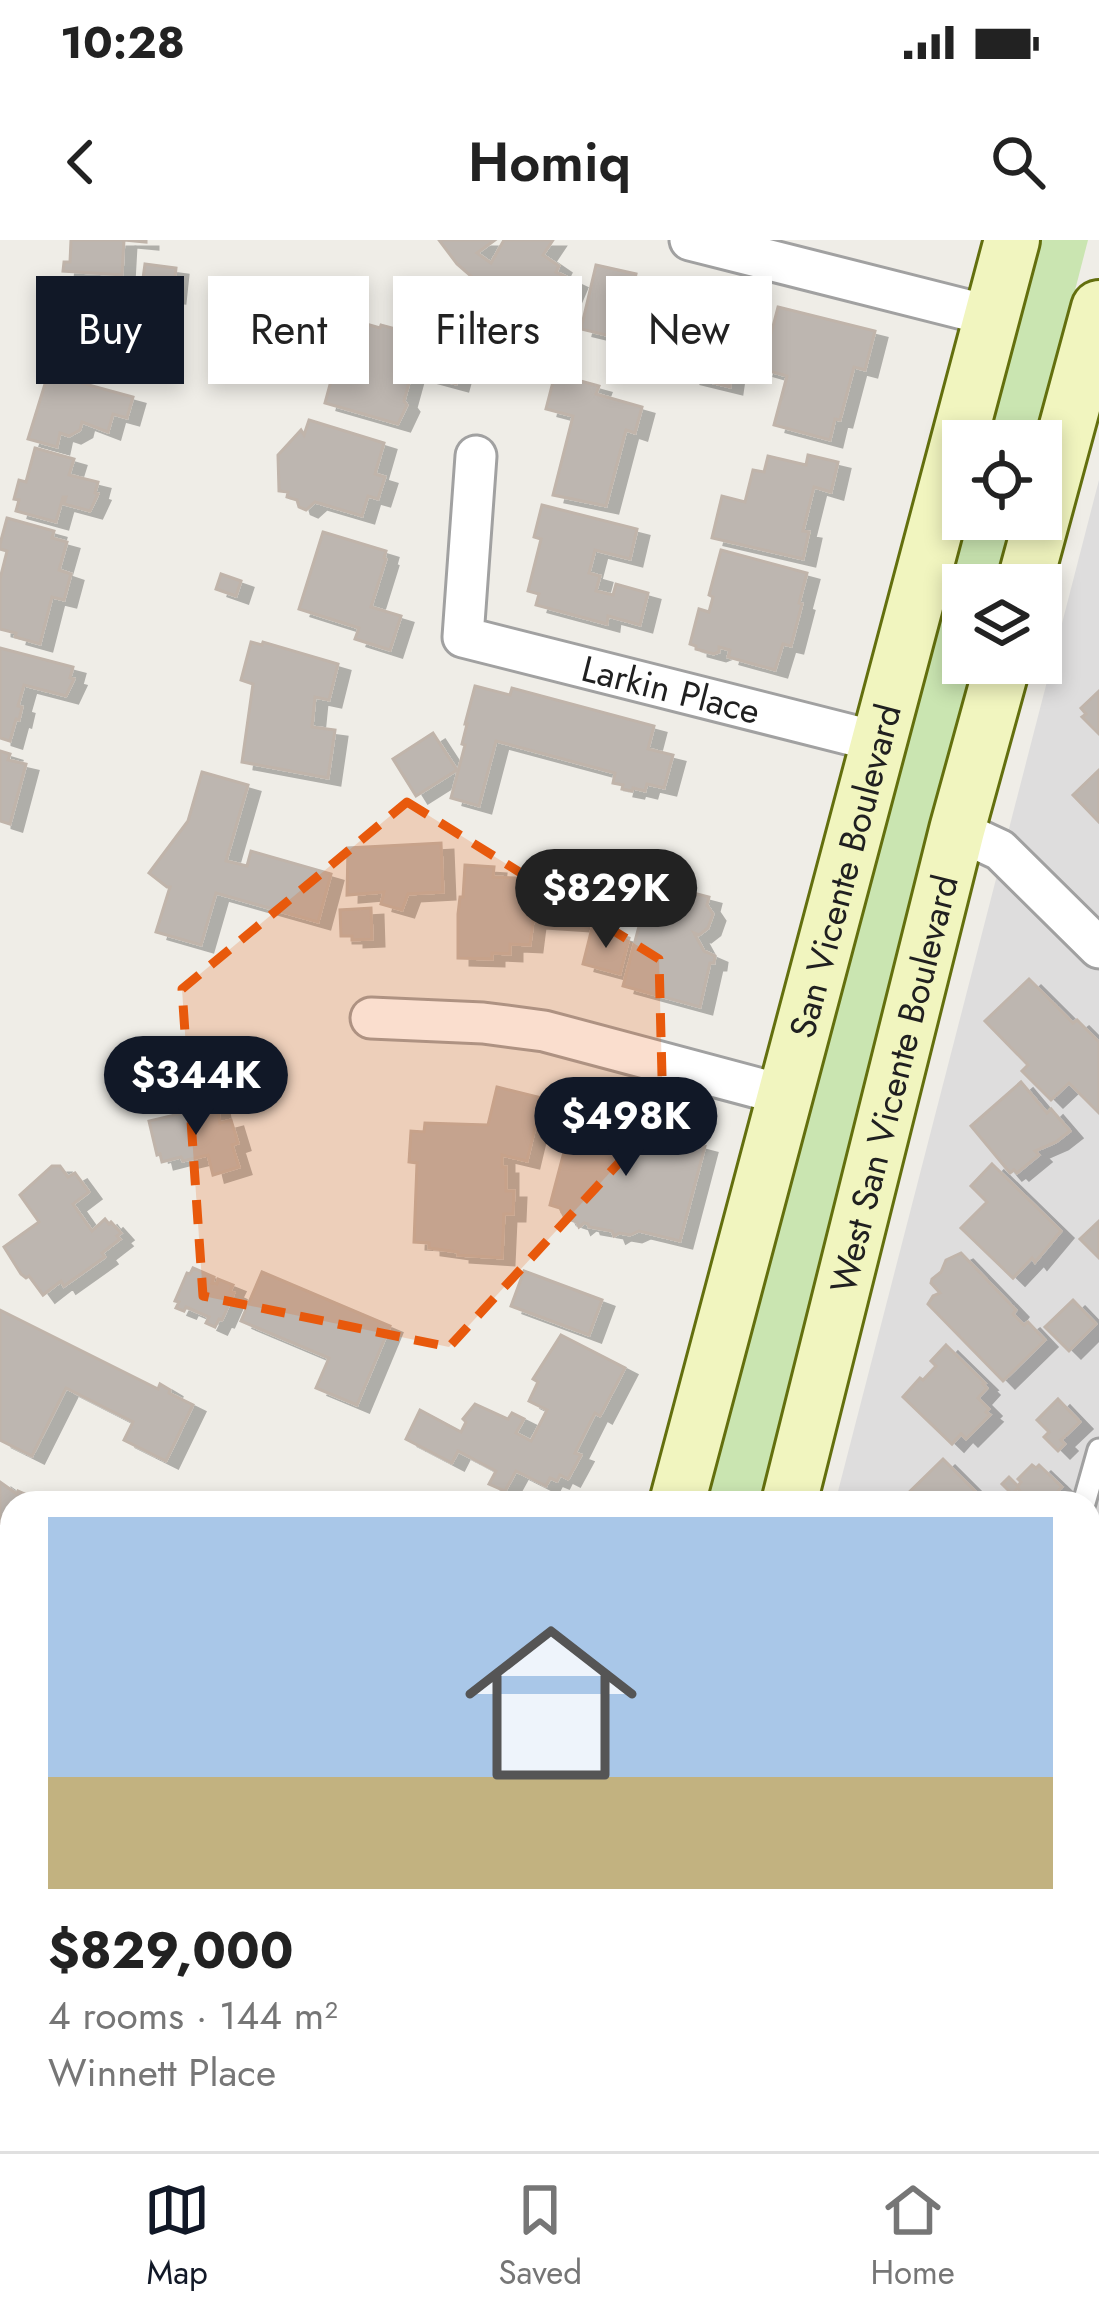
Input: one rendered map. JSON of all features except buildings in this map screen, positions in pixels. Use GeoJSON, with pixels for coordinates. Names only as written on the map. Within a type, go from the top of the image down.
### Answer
{"type":"FeatureCollection","features":[{"type":"Feature","properties":{"kind":"main road","name":"San Vicente Boulevard"},"geometry":{"type":"LineString","coordinates":[[680,1491],[1012,240]]}},
{"type":"Feature","properties":{"kind":"main road"},"geometry":{"type":"LineString","coordinates":[[1030,564],[1099,308]]}},
{"type":"Feature","properties":{"kind":"main road","name":"West San Vicente Boulevard"},"geometry":{"type":"LineString","coordinates":[[792,1491],[997,684]]}},
{"type":"Feature","properties":{"kind":"street"},"geometry":{"type":"LineString","coordinates":[[690,240],[991,316]]}},
{"type":"Feature","properties":{"kind":"street","name":"Larkin Place"},"geometry":{"type":"LineString","coordinates":[[476,456],[463,638],[879,742]]}},
{"type":"Feature","properties":{"kind":"street"},"geometry":{"type":"LineString","coordinates":[[957,830],[1000,850],[1099,948]]}},
{"type":"Feature","properties":{"kind":"street"},"geometry":{"type":"LineString","coordinates":[[371,1018],[544,1030],[784,1095]]}},
{"type":"Feature","properties":{"kind":"lane"},"geometry":{"type":"LineString","coordinates":[[1087,1491],[1099,1450]]}},
{"type":"Feature","properties":{"kind":"highlighted area"},"geometry":{"type":"Polygon","coordinates":[[[407,802],[659,959],[663,1115],[449,1347],[203,1296],[182,989],[407,802]]]}},
{"type":"Feature","properties":{"kind":"shaded area"},"geometry":{"type":"Polygon","coordinates":[[[1099,480],[1099,1491],[838,1491],[1046,684],[1062,684],[1062,623],[1099,480]]]}},
{"type":"Feature","properties":{"kind":"green space"},"geometry":{"type":"Polygon","coordinates":[[[1031,240],[1088,240],[1041,420],[984,420],[1031,240]]]}},
{"type":"Feature","properties":{"kind":"green space"},"geometry":{"type":"Polygon","coordinates":[[[957,540],[1010,540],[1004,564],[951,564],[957,540]]]}},
{"type":"Feature","properties":{"kind":"green space"},"geometry":{"type":"Polygon","coordinates":[[[942,597],[942,684],[973,684],[761,1491],[701,1491],[942,597]]]}}]}
